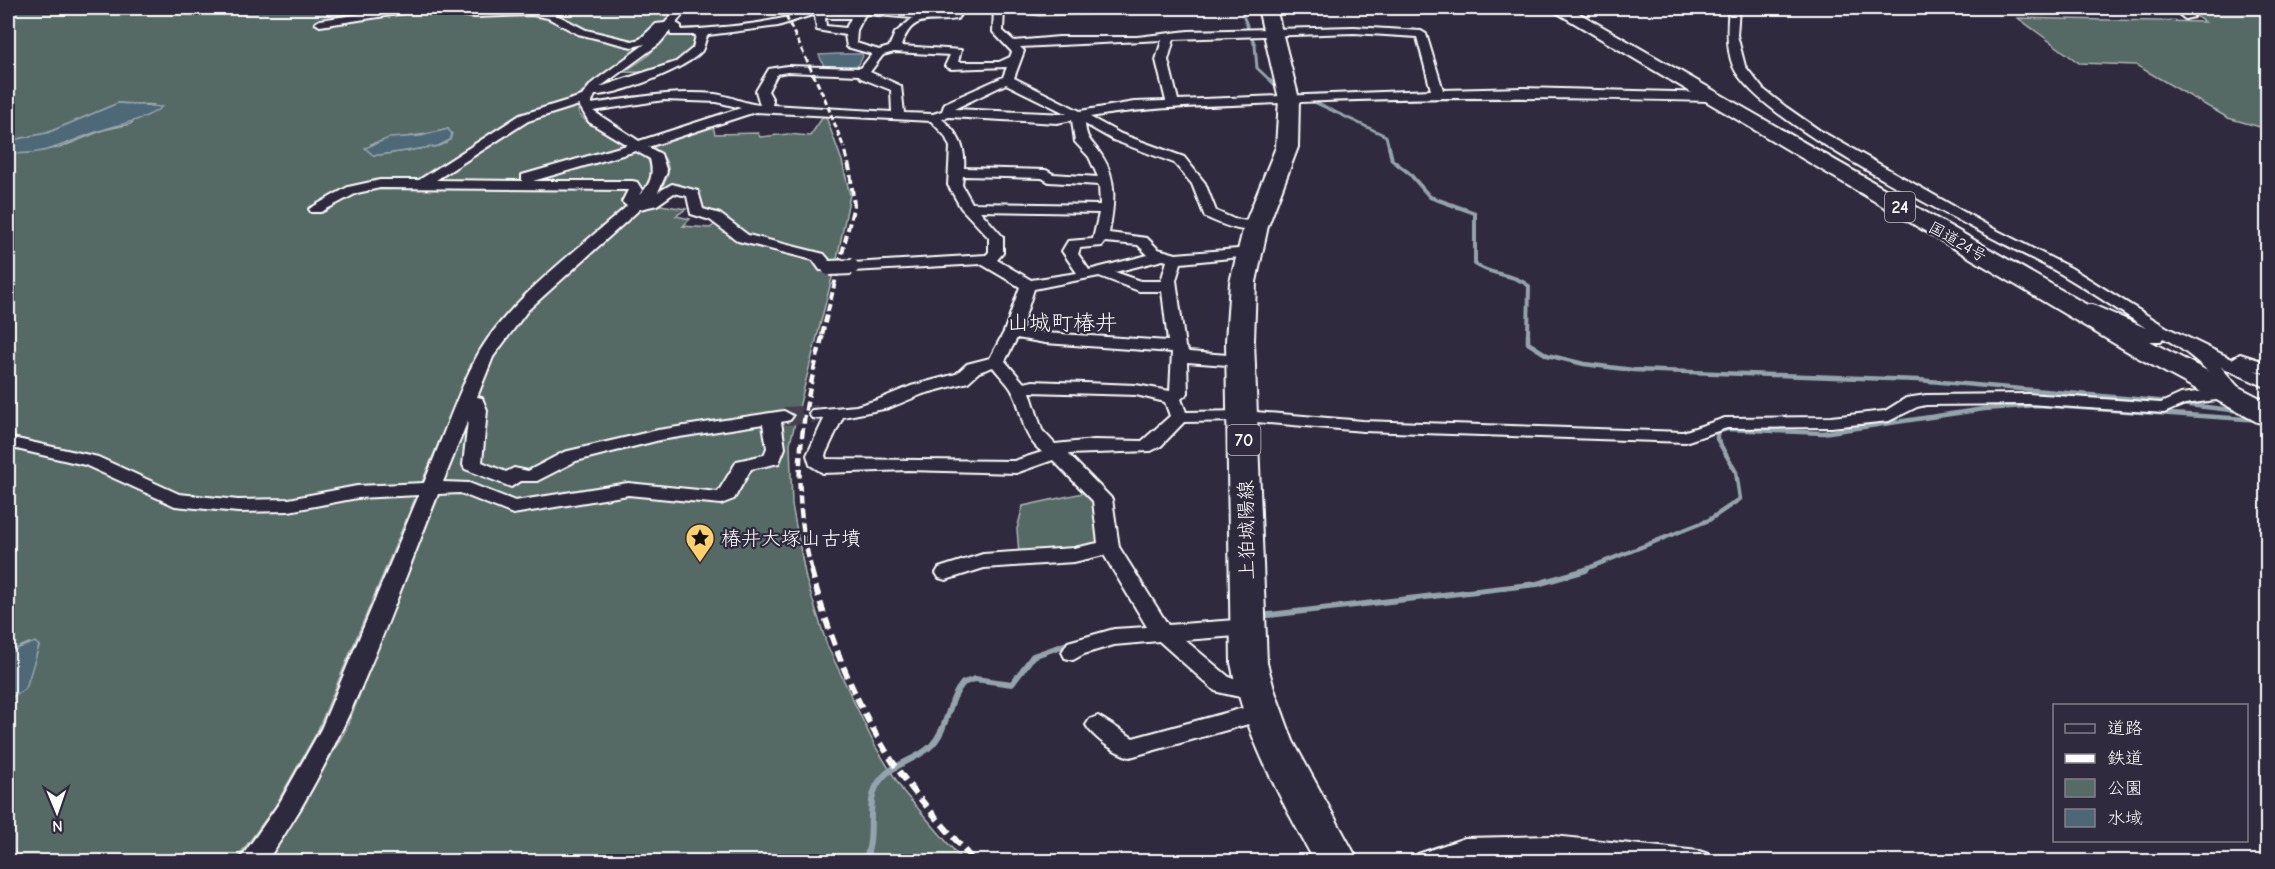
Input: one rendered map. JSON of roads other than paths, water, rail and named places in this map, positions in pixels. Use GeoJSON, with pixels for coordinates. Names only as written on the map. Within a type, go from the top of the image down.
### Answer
{"type":"FeatureCollection","features":[{"type":"Feature","properties":{"kind":"highway","name":"国道24号"},"geometry":{"type":"LineString","coordinates":[[1558,8],[2062,302],[2246,404]]}},
{"type":"Feature","properties":{"kind":"main road","name":"上狛城陽線"},"geometry":{"type":"LineString","coordinates":[[1259,27],[1289,99],[1287,147],[1253,239],[1243,282],[1241,361],[1249,663],[1258,701],[1301,796],[1338,861]]}},
{"type":"Feature","properties":{"kind":"street"},"geometry":{"type":"LineString","coordinates":[[586,100],[641,55],[683,8]]}},
{"type":"Feature","properties":{"kind":"street"},"geometry":{"type":"LineString","coordinates":[[320,23],[411,9],[438,9],[475,14],[532,12],[551,16],[590,34],[632,44],[644,41],[660,26],[676,26],[675,33],[679,35],[775,22],[817,12],[861,11],[923,17],[953,17],[960,8]]}},
{"type":"Feature","properties":{"kind":"street"},"geometry":{"type":"LineString","coordinates":[[940,115],[949,106],[1008,79],[1018,51],[1014,44],[998,32],[999,8]]}},
{"type":"Feature","properties":{"kind":"street"},"geometry":{"type":"LineString","coordinates":[[1734,8],[1732,35],[1739,67],[1759,91],[1782,110],[1815,133],[1989,232],[2066,270],[2187,345],[2268,383]]}},
{"type":"Feature","properties":{"kind":"street"},"geometry":{"type":"LineString","coordinates":[[2176,8],[2188,17]]}},
{"type":"Feature","properties":{"kind":"street"},"geometry":{"type":"LineString","coordinates":[[861,11],[849,32],[851,45],[879,53],[894,49],[957,52],[951,66],[1001,65],[1015,59]]}},
{"type":"Feature","properties":{"kind":"street"},"geometry":{"type":"LineString","coordinates":[[817,12],[821,28],[849,32]]}},
{"type":"Feature","properties":{"kind":"street"},"geometry":{"type":"LineString","coordinates":[[894,49],[898,35],[904,28],[923,17]]}},
{"type":"Feature","properties":{"kind":"street"},"geometry":{"type":"LineString","coordinates":[[1014,44],[1169,36],[1259,27],[1421,34],[1435,75],[1438,95]]}},
{"type":"Feature","properties":{"kind":"street"},"geometry":{"type":"LineString","coordinates":[[424,182],[524,118],[586,100],[680,64],[698,49],[704,32]]}},
{"type":"Feature","properties":{"kind":"street"},"geometry":{"type":"LineString","coordinates":[[1169,36],[1162,60],[1173,105]]}},
{"type":"Feature","properties":{"kind":"street"},"geometry":{"type":"LineString","coordinates":[[864,72],[879,53]]}},
{"type":"Feature","properties":{"kind":"street"},"geometry":{"type":"LineString","coordinates":[[489,183],[518,180],[585,163],[760,108],[767,100],[762,91],[773,71],[787,69],[864,72]]}},
{"type":"Feature","properties":{"kind":"street"},"geometry":{"type":"LineString","coordinates":[[864,72],[868,78],[897,88],[898,116]]}},
{"type":"Feature","properties":{"kind":"street"},"geometry":{"type":"LineString","coordinates":[[1008,79],[1018,87],[1060,105],[1117,137],[1179,160],[1198,183],[1210,214],[1231,223],[1253,239]]}},
{"type":"Feature","properties":{"kind":"street"},"geometry":{"type":"LineString","coordinates":[[586,100],[674,95],[711,96],[760,108],[898,116],[1057,119],[1121,107],[1289,99],[1523,92],[1712,97]]}},
{"type":"Feature","properties":{"kind":"street"},"geometry":{"type":"LineString","coordinates":[[251,861],[289,809],[321,754],[484,357],[522,307],[636,206],[652,190],[660,172],[656,157],[593,118],[586,100]]}},
{"type":"Feature","properties":{"kind":"street"},"geometry":{"type":"LineString","coordinates":[[940,115],[957,141],[959,159],[955,185],[969,207],[996,237],[998,246],[989,260]]}},
{"type":"Feature","properties":{"kind":"street"},"geometry":{"type":"LineString","coordinates":[[1078,116],[1081,142],[1097,156],[1104,170],[1107,209],[1101,237],[1097,243],[1073,244],[1073,250],[1069,251],[1091,272],[1139,286],[1169,286]]}},
{"type":"Feature","properties":{"kind":"street"},"geometry":{"type":"LineString","coordinates":[[957,172],[1046,174],[1048,178],[1105,181]]}},
{"type":"Feature","properties":{"kind":"street"},"geometry":{"type":"LineString","coordinates":[[316,209],[353,190],[380,184],[424,182],[632,185],[635,190],[629,202],[636,206],[646,206],[672,188],[689,191],[695,196],[696,211],[715,217],[743,238],[819,257],[825,267],[989,260],[1028,285],[1066,280],[1091,272],[1169,258],[1253,239]]}},
{"type":"Feature","properties":{"kind":"street"},"geometry":{"type":"LineString","coordinates":[[969,207],[1107,209]]}},
{"type":"Feature","properties":{"kind":"street"},"geometry":{"type":"LineString","coordinates":[[1101,237],[1142,241],[1169,258]]}},
{"type":"Feature","properties":{"kind":"street"},"geometry":{"type":"LineString","coordinates":[[1020,389],[1033,386],[1095,387],[1136,390],[1172,398],[1179,393],[1179,351],[1168,280],[1169,258]]}},
{"type":"Feature","properties":{"kind":"street"},"geometry":{"type":"LineString","coordinates":[[1028,285],[1012,332],[996,361],[973,368],[962,378],[917,390],[883,404],[827,413],[816,455],[817,461],[824,467],[908,464],[1016,467],[1050,455],[1052,450]]}},
{"type":"Feature","properties":{"kind":"street"},"geometry":{"type":"LineString","coordinates":[[2062,302],[2086,308],[2160,340],[2187,345],[2268,369]]}},
{"type":"Feature","properties":{"kind":"street"},"geometry":{"type":"LineString","coordinates":[[1012,332],[1045,338],[1179,351],[1199,360],[1241,361]]}},
{"type":"Feature","properties":{"kind":"street"},"geometry":{"type":"LineString","coordinates":[[2187,345],[2222,375],[2230,388],[2246,404]]}},
{"type":"Feature","properties":{"kind":"street"},"geometry":{"type":"LineString","coordinates":[[996,361],[1020,389],[1033,430],[1046,448],[1052,450],[1073,468],[1102,499],[1109,547],[1161,630],[1223,685],[1258,701]]}},
{"type":"Feature","properties":{"kind":"street"},"geometry":{"type":"LineString","coordinates":[[1172,398],[1179,417]]}},
{"type":"Feature","properties":{"kind":"street"},"geometry":{"type":"LineString","coordinates":[[8,442],[91,461],[175,500],[265,507],[289,505],[357,492],[462,487],[513,508],[628,489],[722,498],[728,495],[744,465],[771,459],[775,454],[777,417],[658,435],[613,448],[582,452],[530,477],[514,474],[511,481],[472,465],[478,410],[476,402],[466,399]]}},
{"type":"Feature","properties":{"kind":"street"},"geometry":{"type":"LineString","coordinates":[[1052,450],[1095,446],[1145,447],[1155,442],[1179,417],[1244,416],[1363,426],[1684,437],[1725,423],[1831,422],[1889,416],[1912,402],[1926,400],[2028,399],[2164,408],[2181,399],[2246,404]]}},
{"type":"Feature","properties":{"kind":"street"},"geometry":{"type":"LineString","coordinates":[[946,573],[983,561],[1074,555],[1109,547]]}},
{"type":"Feature","properties":{"kind":"street"},"geometry":{"type":"LineString","coordinates":[[1073,652],[1076,648],[1114,637],[1161,630],[1249,627]]}},
{"type":"Feature","properties":{"kind":"street"},"geometry":{"type":"LineString","coordinates":[[1098,725],[1130,748],[1258,701]]}},
{"type":"Feature","properties":{"kind":"street"},"geometry":{"type":"LineString","coordinates":[[1427,861],[1465,849],[1553,847],[1699,861]]}},
{"type":"Feature","properties":{"kind":"water"},"geometry":{"type":"Polygon","coordinates":[[[862,54],[863,56],[858,66],[824,66],[819,55],[862,54]]]}},
{"type":"Feature","properties":{"kind":"water"},"geometry":{"type":"Polygon","coordinates":[[[118,103],[162,107],[140,119],[46,150],[22,154],[8,153],[8,141],[47,133],[118,103]]]}},
{"type":"Feature","properties":{"kind":"water"},"geometry":{"type":"Polygon","coordinates":[[[448,129],[452,134],[450,140],[438,146],[379,155],[373,155],[365,148],[389,138],[421,136],[448,129]]]}},
{"type":"Feature","properties":{"kind":"water"},"geometry":{"type":"Polygon","coordinates":[[[35,642],[39,646],[26,688],[8,700],[8,652],[35,642]]]}},
{"type":"Feature","properties":{"kind":"waterway"},"geometry":{"type":"LineString","coordinates":[[1240,8],[1255,45],[1257,68],[1274,84]]}},
{"type":"Feature","properties":{"kind":"waterway"},"geometry":{"type":"LineString","coordinates":[[1314,102],[1386,136],[1389,148]]}},
{"type":"Feature","properties":{"kind":"waterway"},"geometry":{"type":"LineString","coordinates":[[1389,147],[1392,160],[1409,173],[1430,197],[1475,213],[1475,264],[1529,286],[1528,335]]}},
{"type":"Feature","properties":{"kind":"waterway"},"geometry":{"type":"LineString","coordinates":[[1528,335],[1528,343],[1547,355],[1584,364],[1633,370],[1918,380],[2169,402]]}},
{"type":"Feature","properties":{"kind":"waterway"},"geometry":{"type":"LineString","coordinates":[[2180,404],[2240,411]]}},
{"type":"Feature","properties":{"kind":"waterway"},"geometry":{"type":"LineString","coordinates":[[1581,571],[1709,520],[1740,499],[1736,472],[1717,439],[1717,432],[1727,429],[1823,433],[1984,409],[2037,405],[2261,420]]}},
{"type":"Feature","properties":{"kind":"waterway"},"geometry":{"type":"LineString","coordinates":[[1260,616],[1537,584],[1586,570]]}},
{"type":"Feature","properties":{"kind":"waterway"},"geometry":{"type":"LineString","coordinates":[[864,862],[870,843],[872,803],[877,785],[888,772],[926,751],[932,745],[963,683],[975,679],[1012,684],[1033,656],[1070,643]]}},
{"type":"Feature","properties":{"kind":"tunnel"},"geometry":{"type":"LineString","coordinates":[[784,416],[818,414]]}},
{"type":"Feature","properties":{"kind":"railway"},"geometry":{"type":"LineString","coordinates":[[782,8],[825,99],[844,148]]}},
{"type":"Feature","properties":{"kind":"railway"},"geometry":{"type":"LineString","coordinates":[[822,335],[854,205],[850,171],[844,147]]}},
{"type":"Feature","properties":{"kind":"railway"},"geometry":{"type":"LineString","coordinates":[[812,571],[801,510],[801,452],[809,394],[823,334]]}},
{"type":"Feature","properties":{"kind":"railway"},"geometry":{"type":"LineString","coordinates":[[811,570],[827,624],[860,705],[888,755],[912,789],[974,862]]}},
{"type":"Feature","properties":{"kind":"place","name":"椿井大塚山古墳"},"geometry":{"type":"Point","coordinates":[700,564]}},
{"type":"Feature","properties":{"kind":"district","name":"山城町椿井"},"geometry":{"type":"Point","coordinates":[1062,322]}}]}
